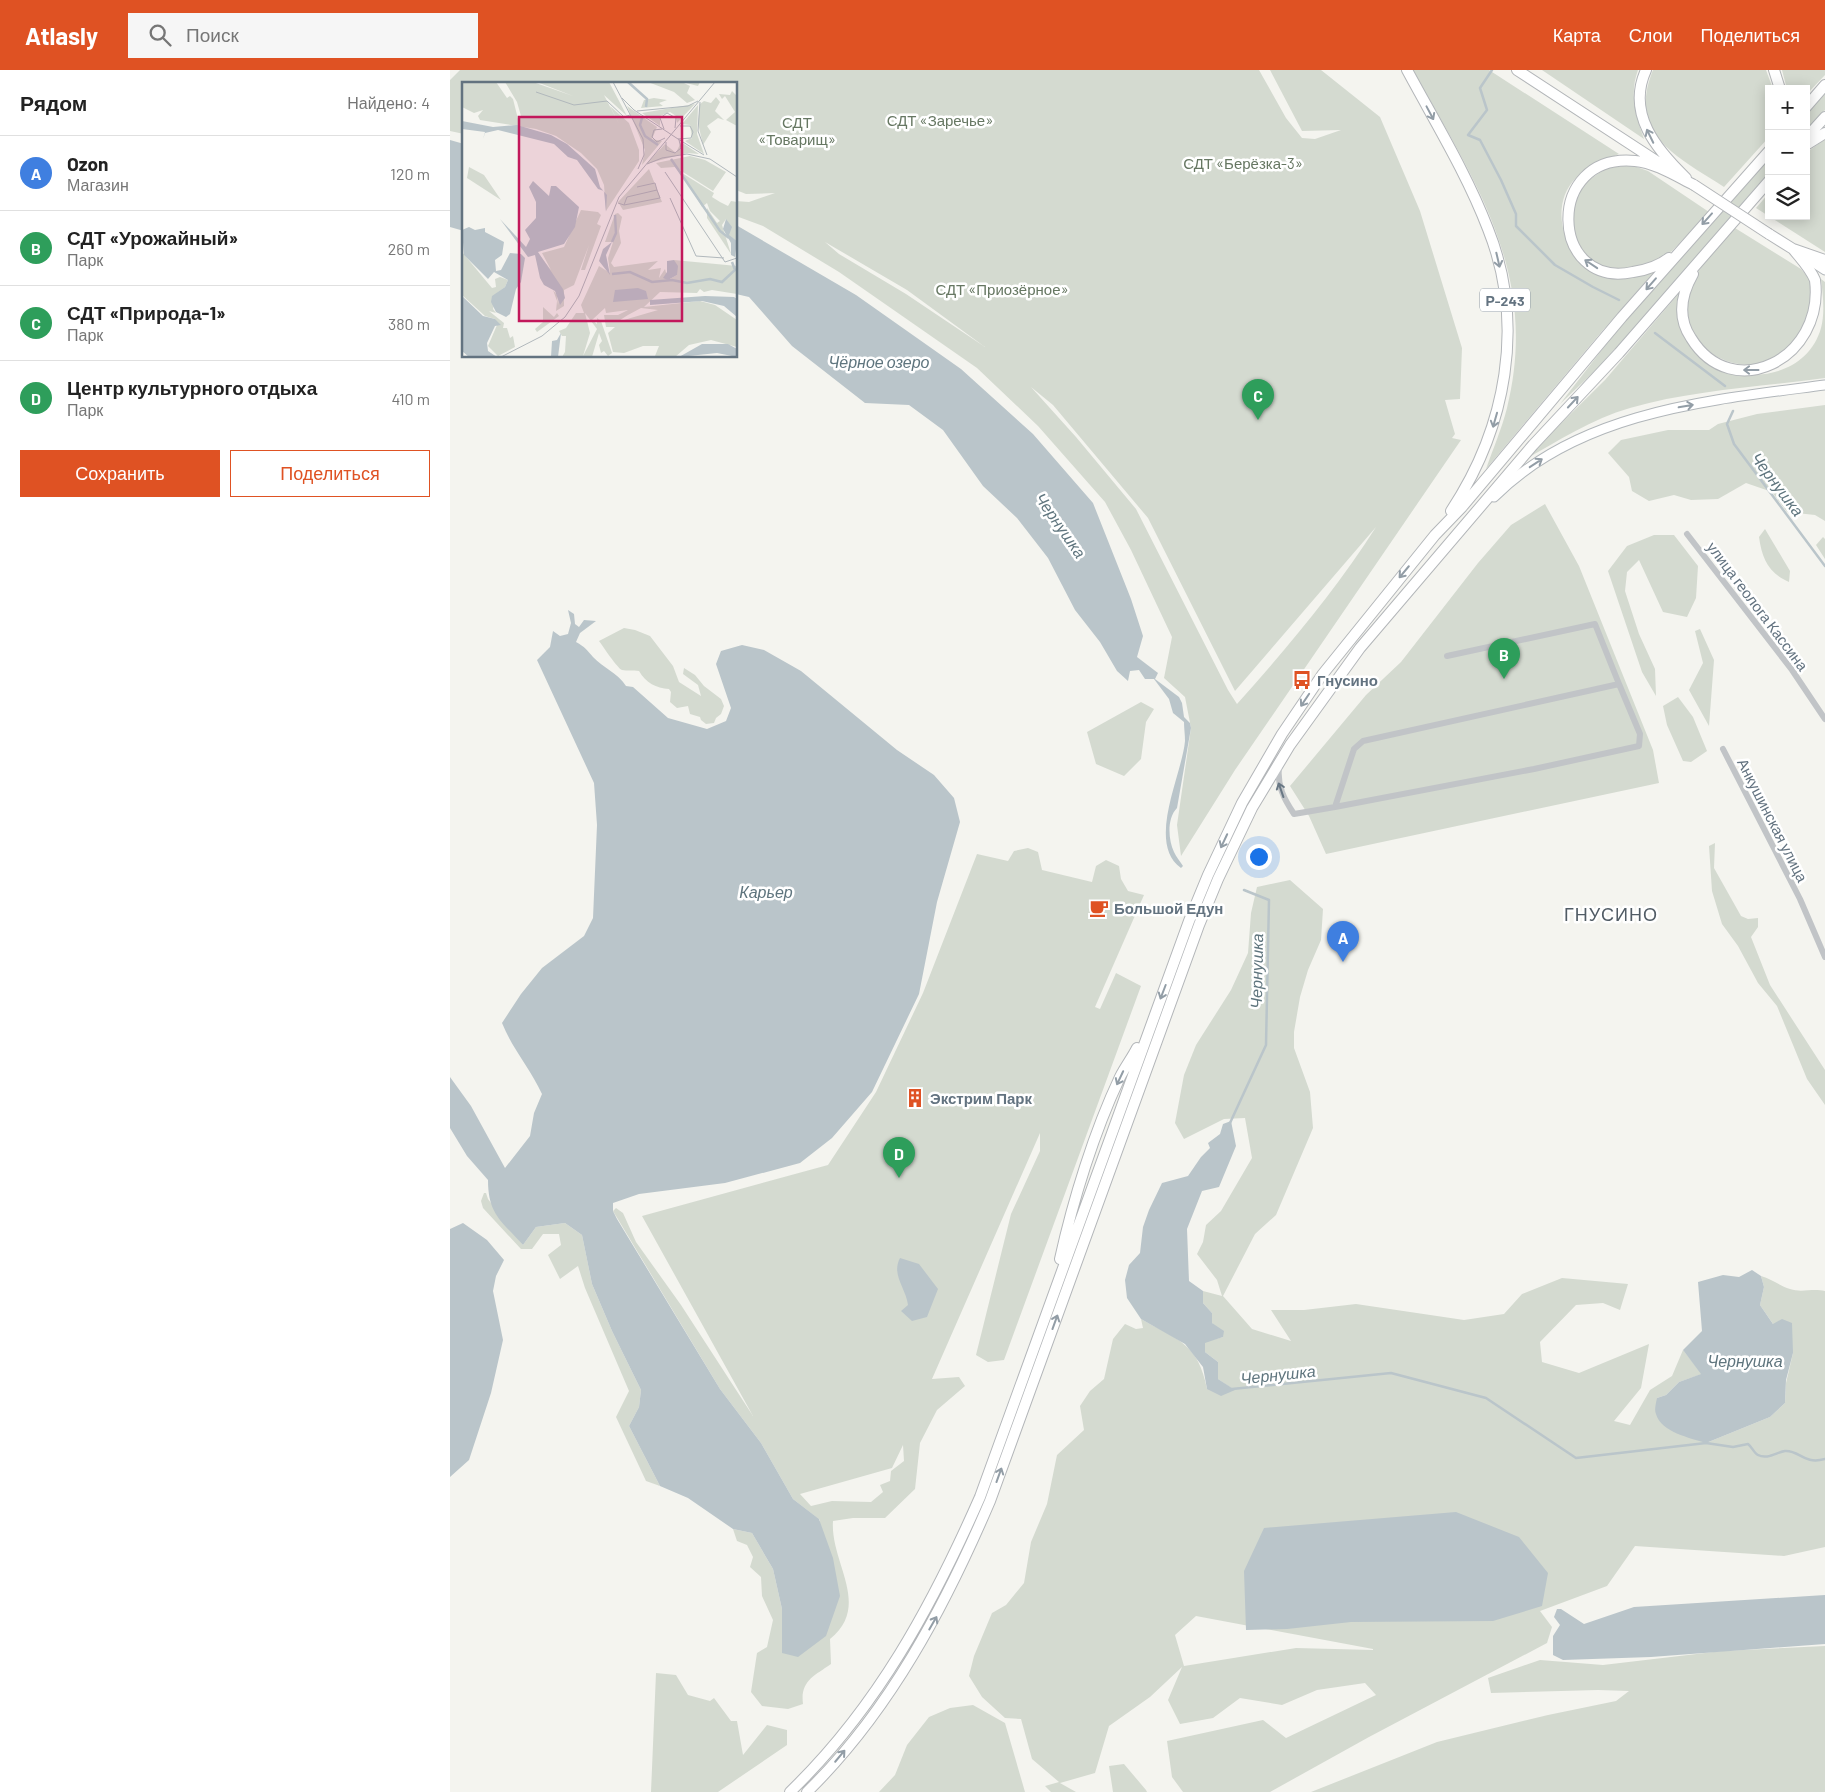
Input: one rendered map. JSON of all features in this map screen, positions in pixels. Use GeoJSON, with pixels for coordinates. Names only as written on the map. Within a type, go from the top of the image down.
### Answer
{"type":"FeatureCollection","features":[{"type":"Feature","properties":{"kind":"highway","name":"Р-243"},"geometry":{"type":"LineString","coordinates":[[1407,70],[1457,163],[1489,230],[1501,274],[1507,321],[1506,365],[1503,390],[1493,429],[1466,490],[1435,535]]}},
{"type":"Feature","properties":{"kind":"highway"},"geometry":{"type":"LineString","coordinates":[[1517,70],[1793,249],[1825,260]]}},
{"type":"Feature","properties":{"kind":"highway"},"geometry":{"type":"LineString","coordinates":[[1646,70],[1641,96],[1642,113],[1650,137],[1667,160],[1694,185]]}},
{"type":"Feature","properties":{"kind":"highway"},"geometry":{"type":"LineString","coordinates":[[1774,70],[1779,85]]}},
{"type":"Feature","properties":{"kind":"highway"},"geometry":{"type":"LineString","coordinates":[[1810,102],[1825,85]]}},
{"type":"Feature","properties":{"kind":"highway"},"geometry":{"type":"LineString","coordinates":[[1810,134],[1825,117]]}},
{"type":"Feature","properties":{"kind":"highway"},"geometry":{"type":"LineString","coordinates":[[1810,142],[1825,133]]}},
{"type":"Feature","properties":{"kind":"highway"},"geometry":{"type":"LineString","coordinates":[[790,1792],[830,1750],[875,1693],[931,1602],[980,1497],[1152,1020],[1208,875],[1253,783],[1322,675],[1435,535],[1462,506],[1683,247],[1765,155]]}},
{"type":"Feature","properties":{"kind":"highway"},"geometry":{"type":"LineString","coordinates":[[1683,247],[1666,261],[1651,268],[1630,273],[1604,271],[1583,259],[1573,244],[1568,224],[1568,207],[1580,181],[1594,170],[1611,163],[1634,161],[1645,163],[1694,185]]}},
{"type":"Feature","properties":{"kind":"highway"},"geometry":{"type":"LineString","coordinates":[[807,1792],[841,1756],[889,1691],[924,1639],[957,1578],[1000,1474],[1199,925],[1237,838],[1279,763],[1360,648],[1448,543],[1533,445],[1619,353],[1765,186]]}},
{"type":"Feature","properties":{"kind":"highway"},"geometry":{"type":"LineString","coordinates":[[1703,256],[1686,286],[1683,297],[1682,316],[1686,330],[1706,355],[1719,364],[1733,369],[1757,370],[1778,366],[1800,354],[1809,345],[1816,330],[1820,313],[1818,288],[1809,268],[1793,249]]}},
{"type":"Feature","properties":{"kind":"main road"},"geometry":{"type":"LineString","coordinates":[[1793,249],[1825,270]]}},
{"type":"Feature","properties":{"kind":"main road"},"geometry":{"type":"LineString","coordinates":[[1448,543],[1518,475],[1553,452],[1590,434],[1654,412],[1825,385]]}},
{"type":"Feature","properties":{"kind":"street","name":"улица геолога Кассина"},"geometry":{"type":"LineString","coordinates":[[1687,534],[1792,670],[1825,719]]}},
{"type":"Feature","properties":{"kind":"street"},"geometry":{"type":"LineString","coordinates":[[1279,763],[1279,784],[1283,796],[1294,814],[1534,770],[1639,746],[1640,734],[1595,624],[1447,656]]}},
{"type":"Feature","properties":{"kind":"street"},"geometry":{"type":"LineString","coordinates":[[1335,807],[1354,749],[1363,741],[1619,684]]}},
{"type":"Feature","properties":{"kind":"street","name":"Анкушинская улица"},"geometry":{"type":"LineString","coordinates":[[1723,749],[1800,899],[1825,958]]}},
{"type":"Feature","properties":{"kind":"green space"},"geometry":{"type":"Polygon","coordinates":[[[460,70],[1259,70],[1286,118],[1302,138],[1315,139],[1341,130],[1302,131],[1270,70],[1321,70],[1380,117],[1420,211],[1462,348],[1460,399],[1445,400],[1455,434],[1452,438],[1461,440],[1235,770],[1181,856],[1177,825],[1191,728],[1185,697],[1164,678],[1172,637],[1131,550],[1105,502],[1038,426],[977,368],[839,272],[763,226],[738,217],[738,201],[749,202],[775,193],[746,194],[738,191],[738,82],[462,82],[462,134],[450,131],[450,80],[460,70]],[[825,242],[839,254],[906,294],[985,347],[907,290],[825,242]],[[1031,387],[1136,509],[1228,690],[1237,704],[1310,618],[1376,527],[1235,691],[1148,518],[1053,405],[1031,387]]]}},
{"type":"Feature","properties":{"kind":"green space"},"geometry":{"type":"Polygon","coordinates":[[[1413,70],[1489,70],[1619,154],[1586,170],[1576,178],[1567,190],[1562,204],[1564,234],[1570,248],[1579,260],[1590,270],[1603,276],[1617,279],[1624,278],[1659,268],[1603,330],[1486,469],[1507,408],[1515,360],[1515,314],[1508,272],[1496,231],[1479,191],[1413,70]]]}},
{"type":"Feature","properties":{"kind":"green space"},"geometry":{"type":"Polygon","coordinates":[[[1542,70],[1638,70],[1635,79],[1634,96],[1636,113],[1644,139],[1542,70]]]}},
{"type":"Feature","properties":{"kind":"green space"},"geometry":{"type":"Polygon","coordinates":[[[1653,70],[1766,70],[1772,85],[1765,85],[1765,141],[1724,187],[1675,155],[1662,142],[1652,128],[1647,112],[1646,93],[1653,70]]]}},
{"type":"Feature","properties":{"kind":"green space"},"geometry":{"type":"Polygon","coordinates":[[[1782,70],[1825,70],[1825,75],[1810,91],[1810,85],[1786,85],[1782,70]]]}},
{"type":"Feature","properties":{"kind":"green space"},"geometry":{"type":"Polygon","coordinates":[[[1825,93],[1825,110],[1810,127],[1810,110],[1825,93]]]}},
{"type":"Feature","properties":{"kind":"green space"},"geometry":{"type":"Polygon","coordinates":[[[1825,139],[1825,252],[1775,220],[1810,220],[1810,150],[1825,139]]]}},
{"type":"Feature","properties":{"kind":"green space"},"geometry":{"type":"Polygon","coordinates":[[[1765,162],[1765,180],[1599,367],[1560,404],[1628,316],[1765,162]]]}},
{"type":"Feature","properties":{"kind":"green space"},"geometry":{"type":"Polygon","coordinates":[[[1631,165],[1648,171],[1709,212],[1672,251],[1654,262],[1633,269],[1602,267],[1586,255],[1577,242],[1573,230],[1574,201],[1584,183],[1607,168],[1631,165]]]}},
{"type":"Feature","properties":{"kind":"green space"},"geometry":{"type":"Polygon","coordinates":[[[1765,198],[1765,214],[1756,208],[1765,198]]]}},
{"type":"Feature","properties":{"kind":"green space"},"geometry":{"type":"Polygon","coordinates":[[[1735,228],[1801,269],[1813,283],[1812,317],[1804,341],[1799,348],[1773,361],[1757,365],[1725,360],[1712,353],[1700,344],[1692,332],[1687,318],[1687,303],[1691,286],[1699,270],[1735,228]]]}},
{"type":"Feature","properties":{"kind":"green space"},"geometry":{"type":"Polygon","coordinates":[[[1821,279],[1825,282],[1825,378],[1702,393],[1630,408],[1589,424],[1524,460],[1605,380],[1680,292],[1681,325],[1693,349],[1710,363],[1730,371],[1753,375],[1775,372],[1795,363],[1811,349],[1821,328],[1823,316],[1821,279]]]}},
{"type":"Feature","properties":{"kind":"green space"},"geometry":{"type":"Polygon","coordinates":[[[1825,405],[1825,521],[1815,515],[1787,512],[1772,492],[1746,483],[1718,499],[1691,500],[1674,495],[1649,501],[1632,491],[1629,477],[1608,453],[1621,440],[1668,430],[1709,430],[1718,424],[1757,414],[1825,405]]]}},
{"type":"Feature","properties":{"kind":"green space"},"geometry":{"type":"Polygon","coordinates":[[[1545,504],[1579,566],[1653,750],[1659,783],[1326,854],[1309,816],[1290,786],[1366,695],[1401,662],[1478,563],[1511,525],[1545,504]]]}},
{"type":"Feature","properties":{"kind":"green space"},"geometry":{"type":"Polygon","coordinates":[[[1765,529],[1790,571],[1789,582],[1776,574],[1764,558],[1759,537],[1765,529]]]}},
{"type":"Feature","properties":{"kind":"green space"},"geometry":{"type":"Polygon","coordinates":[[[1654,535],[1674,535],[1698,566],[1696,598],[1687,617],[1663,612],[1639,560],[1627,572],[1625,591],[1639,634],[1655,669],[1656,696],[1642,672],[1608,571],[1627,546],[1654,535]]]}},
{"type":"Feature","properties":{"kind":"green space"},"geometry":{"type":"Polygon","coordinates":[[[1823,537],[1825,539],[1825,559],[1816,545],[1823,537]]]}},
{"type":"Feature","properties":{"kind":"green space"},"geometry":{"type":"Polygon","coordinates":[[[624,628],[650,636],[673,666],[679,682],[701,696],[698,685],[683,674],[684,668],[695,675],[704,686],[721,699],[724,706],[714,723],[706,724],[700,717],[690,714],[688,706],[677,708],[670,702],[671,692],[669,689],[652,684],[639,671],[620,669],[599,641],[624,628]]]}},
{"type":"Feature","properties":{"kind":"green space"},"geometry":{"type":"Polygon","coordinates":[[[1700,629],[1714,660],[1709,726],[1689,690],[1703,663],[1695,631],[1700,629]]]}},
{"type":"Feature","properties":{"kind":"green space"},"geometry":{"type":"Polygon","coordinates":[[[1678,697],[1693,717],[1707,751],[1691,762],[1683,761],[1667,725],[1663,706],[1678,697]]]}},
{"type":"Feature","properties":{"kind":"green space"},"geometry":{"type":"Polygon","coordinates":[[[1141,702],[1154,709],[1146,722],[1141,759],[1124,776],[1096,764],[1087,732],[1141,702]]]}},
{"type":"Feature","properties":{"kind":"green space"},"geometry":{"type":"Polygon","coordinates":[[[1715,843],[1714,868],[1741,916],[1748,919],[1758,918],[1758,927],[1751,937],[1770,985],[1825,1070],[1825,1105],[1807,1079],[1777,1006],[1758,983],[1738,946],[1722,924],[1712,891],[1709,846],[1715,843]]]}},
{"type":"Feature","properties":{"kind":"green space"},"geometry":{"type":"Polygon","coordinates":[[[1028,848],[1038,852],[1042,870],[1092,882],[1096,866],[1106,860],[1119,866],[1121,879],[1128,891],[1144,895],[1095,1007],[1100,1009],[1116,973],[1141,986],[1004,1360],[988,1362],[976,1355],[1011,1214],[1040,1151],[1040,1133],[932,1379],[959,1377],[965,1386],[937,1410],[920,1443],[915,1489],[885,1518],[853,1518],[833,1521],[837,1552],[849,1598],[848,1612],[842,1626],[830,1639],[831,1664],[806,1684],[803,1704],[788,1709],[762,1706],[751,1692],[757,1653],[767,1647],[773,1620],[762,1596],[761,1577],[750,1567],[753,1557],[747,1545],[737,1541],[733,1529],[752,1533],[773,1569],[782,1609],[782,1652],[820,1520],[793,1499],[761,1443],[720,1389],[613,1211],[616,1208],[623,1213],[636,1242],[681,1305],[753,1416],[642,1216],[828,1165],[876,1092],[923,993],[977,854],[1008,861],[1014,851],[1028,848]],[[903,1445],[892,1468],[800,1494],[811,1506],[832,1501],[871,1502],[883,1492],[880,1485],[890,1481],[891,1471],[904,1461],[903,1445]]]}},
{"type":"Feature","properties":{"kind":"green space"},"geometry":{"type":"Polygon","coordinates":[[[1290,880],[1323,909],[1321,940],[1308,970],[1300,997],[1294,1032],[1294,1048],[1310,1092],[1313,1128],[1276,1215],[1255,1234],[1223,1296],[1252,1329],[1291,1341],[1271,1310],[1304,1310],[1356,1304],[1464,1320],[1504,1314],[1522,1294],[1562,1278],[1628,1284],[1620,1310],[1603,1303],[1576,1305],[1540,1342],[1542,1362],[1579,1373],[1649,1344],[1641,1388],[1614,1421],[1630,1425],[1650,1390],[1672,1376],[1683,1350],[1702,1374],[1679,1382],[1666,1395],[1657,1398],[1706,1443],[1770,1417],[1785,1403],[1786,1383],[1793,1353],[1760,1305],[1764,1287],[1761,1276],[1794,1290],[1825,1291],[1825,1547],[1784,1556],[1635,1546],[1607,1586],[1540,1611],[1552,1627],[1547,1643],[1369,1737],[1270,1792],[1183,1792],[1172,1777],[1167,1741],[1263,1720],[1286,1738],[1376,1695],[1365,1683],[1317,1690],[1282,1705],[1240,1698],[1213,1718],[1180,1724],[1168,1700],[1182,1667],[1150,1697],[1109,1726],[1095,1773],[1060,1783],[1076,1792],[1051,1792],[1045,1786],[1059,1782],[1032,1759],[1021,1719],[1005,1718],[982,1697],[969,1676],[974,1656],[992,1613],[1006,1605],[1024,1583],[1031,1542],[1047,1504],[1057,1455],[1084,1430],[1080,1406],[1090,1391],[1104,1379],[1113,1339],[1125,1324],[1136,1329],[1143,1328],[1141,1319],[1176,1338],[1192,1352],[1203,1374],[1207,1389],[1234,1390],[1218,1379],[1218,1362],[1205,1352],[1205,1342],[1223,1337],[1212,1323],[1212,1313],[1203,1303],[1203,1291],[1222,1296],[1217,1280],[1197,1254],[1203,1242],[1206,1225],[1221,1211],[1252,1158],[1245,1118],[1224,1119],[1184,1139],[1175,1123],[1184,1075],[1196,1045],[1231,990],[1248,953],[1251,913],[1257,887],[1290,880]],[[1196,1616],[1175,1635],[1184,1666],[1296,1648],[1373,1649],[1196,1616]]]}},
{"type":"Feature","properties":{"kind":"green space"},"geometry":{"type":"Polygon","coordinates":[[[484,1193],[486,1193],[488,1199],[523,1245],[536,1227],[565,1223],[582,1235],[592,1284],[612,1331],[641,1390],[639,1407],[629,1426],[660,1486],[646,1481],[616,1417],[629,1391],[585,1288],[578,1266],[560,1279],[548,1255],[561,1245],[559,1234],[543,1234],[532,1249],[521,1249],[483,1208],[481,1201],[484,1193]]]}},
{"type":"Feature","properties":{"kind":"green space"},"geometry":{"type":"Polygon","coordinates":[[[1825,1646],[1825,1792],[1311,1792],[1437,1742],[1548,1715],[1616,1701],[1629,1691],[1491,1693],[1488,1678],[1540,1660],[1603,1665],[1722,1651],[1825,1646]]]}},
{"type":"Feature","properties":{"kind":"green space"},"geometry":{"type":"Polygon","coordinates":[[[656,1673],[676,1675],[688,1695],[710,1701],[714,1698],[731,1721],[737,1721],[743,1755],[767,1725],[787,1730],[787,1745],[718,1792],[651,1792],[656,1673]]]}},
{"type":"Feature","properties":{"kind":"green space"},"geometry":{"type":"Polygon","coordinates":[[[973,1705],[1005,1723],[1025,1792],[879,1792],[895,1775],[907,1745],[929,1717],[950,1708],[973,1705]]]}},
{"type":"Feature","properties":{"kind":"green space"},"geometry":{"type":"Polygon","coordinates":[[[1124,1764],[1147,1792],[1113,1792],[1109,1766],[1124,1764]]]}},
{"type":"Feature","properties":{"kind":"water"},"geometry":{"type":"Polygon","coordinates":[[[450,140],[462,143],[462,230],[450,227],[450,140]]]}},
{"type":"Feature","properties":{"kind":"water","name":"Чёрное озеро"},"geometry":{"type":"Polygon","coordinates":[[[738,226],[856,295],[961,369],[1033,434],[1093,503],[1131,599],[1143,636],[1137,657],[1158,673],[1155,679],[1179,697],[1184,717],[1190,723],[1191,728],[1177,808],[1171,817],[1170,823],[1172,847],[1183,866],[1181,868],[1171,857],[1166,842],[1166,826],[1183,755],[1185,741],[1184,722],[1173,713],[1169,699],[1154,679],[1145,679],[1139,670],[1130,671],[1128,681],[1117,671],[1100,642],[1075,610],[1048,558],[1017,518],[983,486],[943,430],[909,405],[865,403],[792,346],[749,297],[738,294],[738,226]]]}},
{"type":"Feature","properties":{"kind":"water","name":"Карьер"},"geometry":{"type":"Polygon","coordinates":[[[568,610],[574,614],[575,624],[579,627],[584,620],[596,621],[580,633],[576,642],[582,645],[597,661],[623,681],[626,686],[633,687],[668,718],[707,729],[726,721],[731,708],[716,664],[721,651],[742,645],[764,650],[801,671],[897,750],[934,775],[954,798],[960,822],[937,902],[919,994],[872,1092],[832,1138],[800,1163],[725,1183],[639,1194],[613,1203],[613,1211],[617,1219],[720,1389],[761,1443],[793,1499],[819,1519],[833,1558],[840,1596],[826,1636],[798,1657],[782,1653],[782,1609],[773,1569],[752,1533],[733,1529],[688,1498],[660,1486],[629,1426],[639,1407],[641,1390],[612,1331],[592,1284],[582,1235],[565,1223],[536,1227],[523,1245],[498,1217],[491,1202],[488,1180],[467,1156],[450,1128],[450,1077],[471,1106],[505,1168],[530,1136],[534,1113],[542,1094],[502,1023],[521,994],[542,968],[584,936],[593,918],[597,825],[594,783],[537,660],[550,647],[553,631],[560,636],[568,634],[571,623],[568,610]]]}},
{"type":"Feature","properties":{"kind":"water"},"geometry":{"type":"Polygon","coordinates":[[[1231,1121],[1236,1146],[1219,1187],[1202,1191],[1187,1229],[1189,1281],[1203,1291],[1203,1303],[1212,1313],[1212,1323],[1224,1331],[1223,1337],[1205,1343],[1205,1352],[1218,1362],[1218,1379],[1235,1390],[1221,1396],[1207,1389],[1203,1367],[1185,1344],[1141,1319],[1127,1298],[1125,1280],[1129,1265],[1140,1253],[1143,1227],[1162,1183],[1188,1176],[1201,1157],[1210,1148],[1208,1143],[1220,1134],[1223,1124],[1231,1121]]]}},
{"type":"Feature","properties":{"kind":"water"},"geometry":{"type":"Polygon","coordinates":[[[463,1223],[487,1240],[504,1260],[496,1276],[493,1291],[503,1340],[491,1393],[469,1460],[450,1477],[450,1229],[463,1223]]]}},
{"type":"Feature","properties":{"kind":"water"},"geometry":{"type":"Polygon","coordinates":[[[900,1258],[919,1264],[938,1289],[927,1317],[912,1321],[901,1311],[908,1305],[898,1276],[897,1270],[900,1258]]]}},
{"type":"Feature","properties":{"kind":"water","name":"Чернушка"},"geometry":{"type":"Polygon","coordinates":[[[1752,1270],[1761,1276],[1764,1287],[1760,1305],[1773,1324],[1782,1319],[1792,1323],[1793,1353],[1786,1380],[1785,1403],[1770,1417],[1706,1443],[1670,1430],[1659,1420],[1655,1412],[1657,1398],[1666,1395],[1679,1382],[1701,1374],[1683,1350],[1702,1331],[1698,1282],[1723,1275],[1739,1277],[1752,1270]]]}},
{"type":"Feature","properties":{"kind":"water"},"geometry":{"type":"Polygon","coordinates":[[[1456,1512],[1519,1537],[1548,1573],[1542,1606],[1493,1621],[1351,1622],[1287,1629],[1246,1630],[1244,1571],[1264,1528],[1456,1512]]]}},
{"type":"Feature","properties":{"kind":"water"},"geometry":{"type":"Polygon","coordinates":[[[1825,1595],[1825,1644],[1651,1657],[1563,1660],[1553,1655],[1553,1636],[1560,1625],[1554,1617],[1557,1609],[1561,1609],[1584,1624],[1634,1607],[1825,1595]]]}},
{"type":"Feature","properties":{"kind":"waterway"},"geometry":{"type":"LineString","coordinates":[[1492,70],[1480,88],[1487,110],[1468,135],[1480,140],[1516,214],[1516,226],[1555,265],[1619,300]]}},
{"type":"Feature","properties":{"kind":"waterway"},"geometry":{"type":"LineString","coordinates":[[1655,333],[1725,386]]}},
{"type":"Feature","properties":{"kind":"waterway","name":"Чернушка"},"geometry":{"type":"LineString","coordinates":[[1733,411],[1727,424],[1734,444],[1825,566]]}},
{"type":"Feature","properties":{"kind":"waterway","name":"Чернушка"},"geometry":{"type":"LineString","coordinates":[[1230,1123],[1266,1045],[1269,900],[1244,890]]}},
{"type":"Feature","properties":{"kind":"waterway","name":"Чернушка"},"geometry":{"type":"LineString","coordinates":[[1232,1389],[1391,1373],[1486,1398],[1576,1458],[1706,1443],[1733,1447],[1748,1444],[1761,1456],[1790,1451],[1807,1459],[1825,1459]]}},
{"type":"Feature","properties":{"kind":"place","name":"СДТ «Природа-1»"},"geometry":{"type":"Point","coordinates":[1258,420]}},
{"type":"Feature","properties":{"kind":"place","name":"СДТ «Урожайный»"},"geometry":{"type":"Point","coordinates":[1504,679]}},
{"type":"Feature","properties":{"kind":"place","name":"Гнусино"},"geometry":{"type":"Point","coordinates":[1302,680]}},
{"type":"Feature","properties":{"kind":"place","name":"Большой Едун"},"geometry":{"type":"Point","coordinates":[1099,908]}},
{"type":"Feature","properties":{"kind":"place","name":"Ozon"},"geometry":{"type":"Point","coordinates":[1343,962]}},
{"type":"Feature","properties":{"kind":"place","name":"Экстрим Парк"},"geometry":{"type":"Point","coordinates":[915,1098]}},
{"type":"Feature","properties":{"kind":"place","name":"Центр культурного отдыха"},"geometry":{"type":"Point","coordinates":[899,1178]}},
{"type":"Feature","properties":{"kind":"district","name":"ГНУСИНО"},"geometry":{"type":"Point","coordinates":[1611,914]}},
{"type":"Feature","properties":{"kind":"park label","name":"СДТ «Заречье»"},"geometry":{"type":"Point","coordinates":[940,120]}},
{"type":"Feature","properties":{"kind":"park label","name":"СДТ «Товарищ»"},"geometry":{"type":"Point","coordinates":[797,130]}},
{"type":"Feature","properties":{"kind":"park label","name":"СДТ «Берёзка-3»"},"geometry":{"type":"Point","coordinates":[1243,163]}},
{"type":"Feature","properties":{"kind":"park label","name":"СДТ «Приозёрное»"},"geometry":{"type":"Point","coordinates":[1002,289]}}]}
